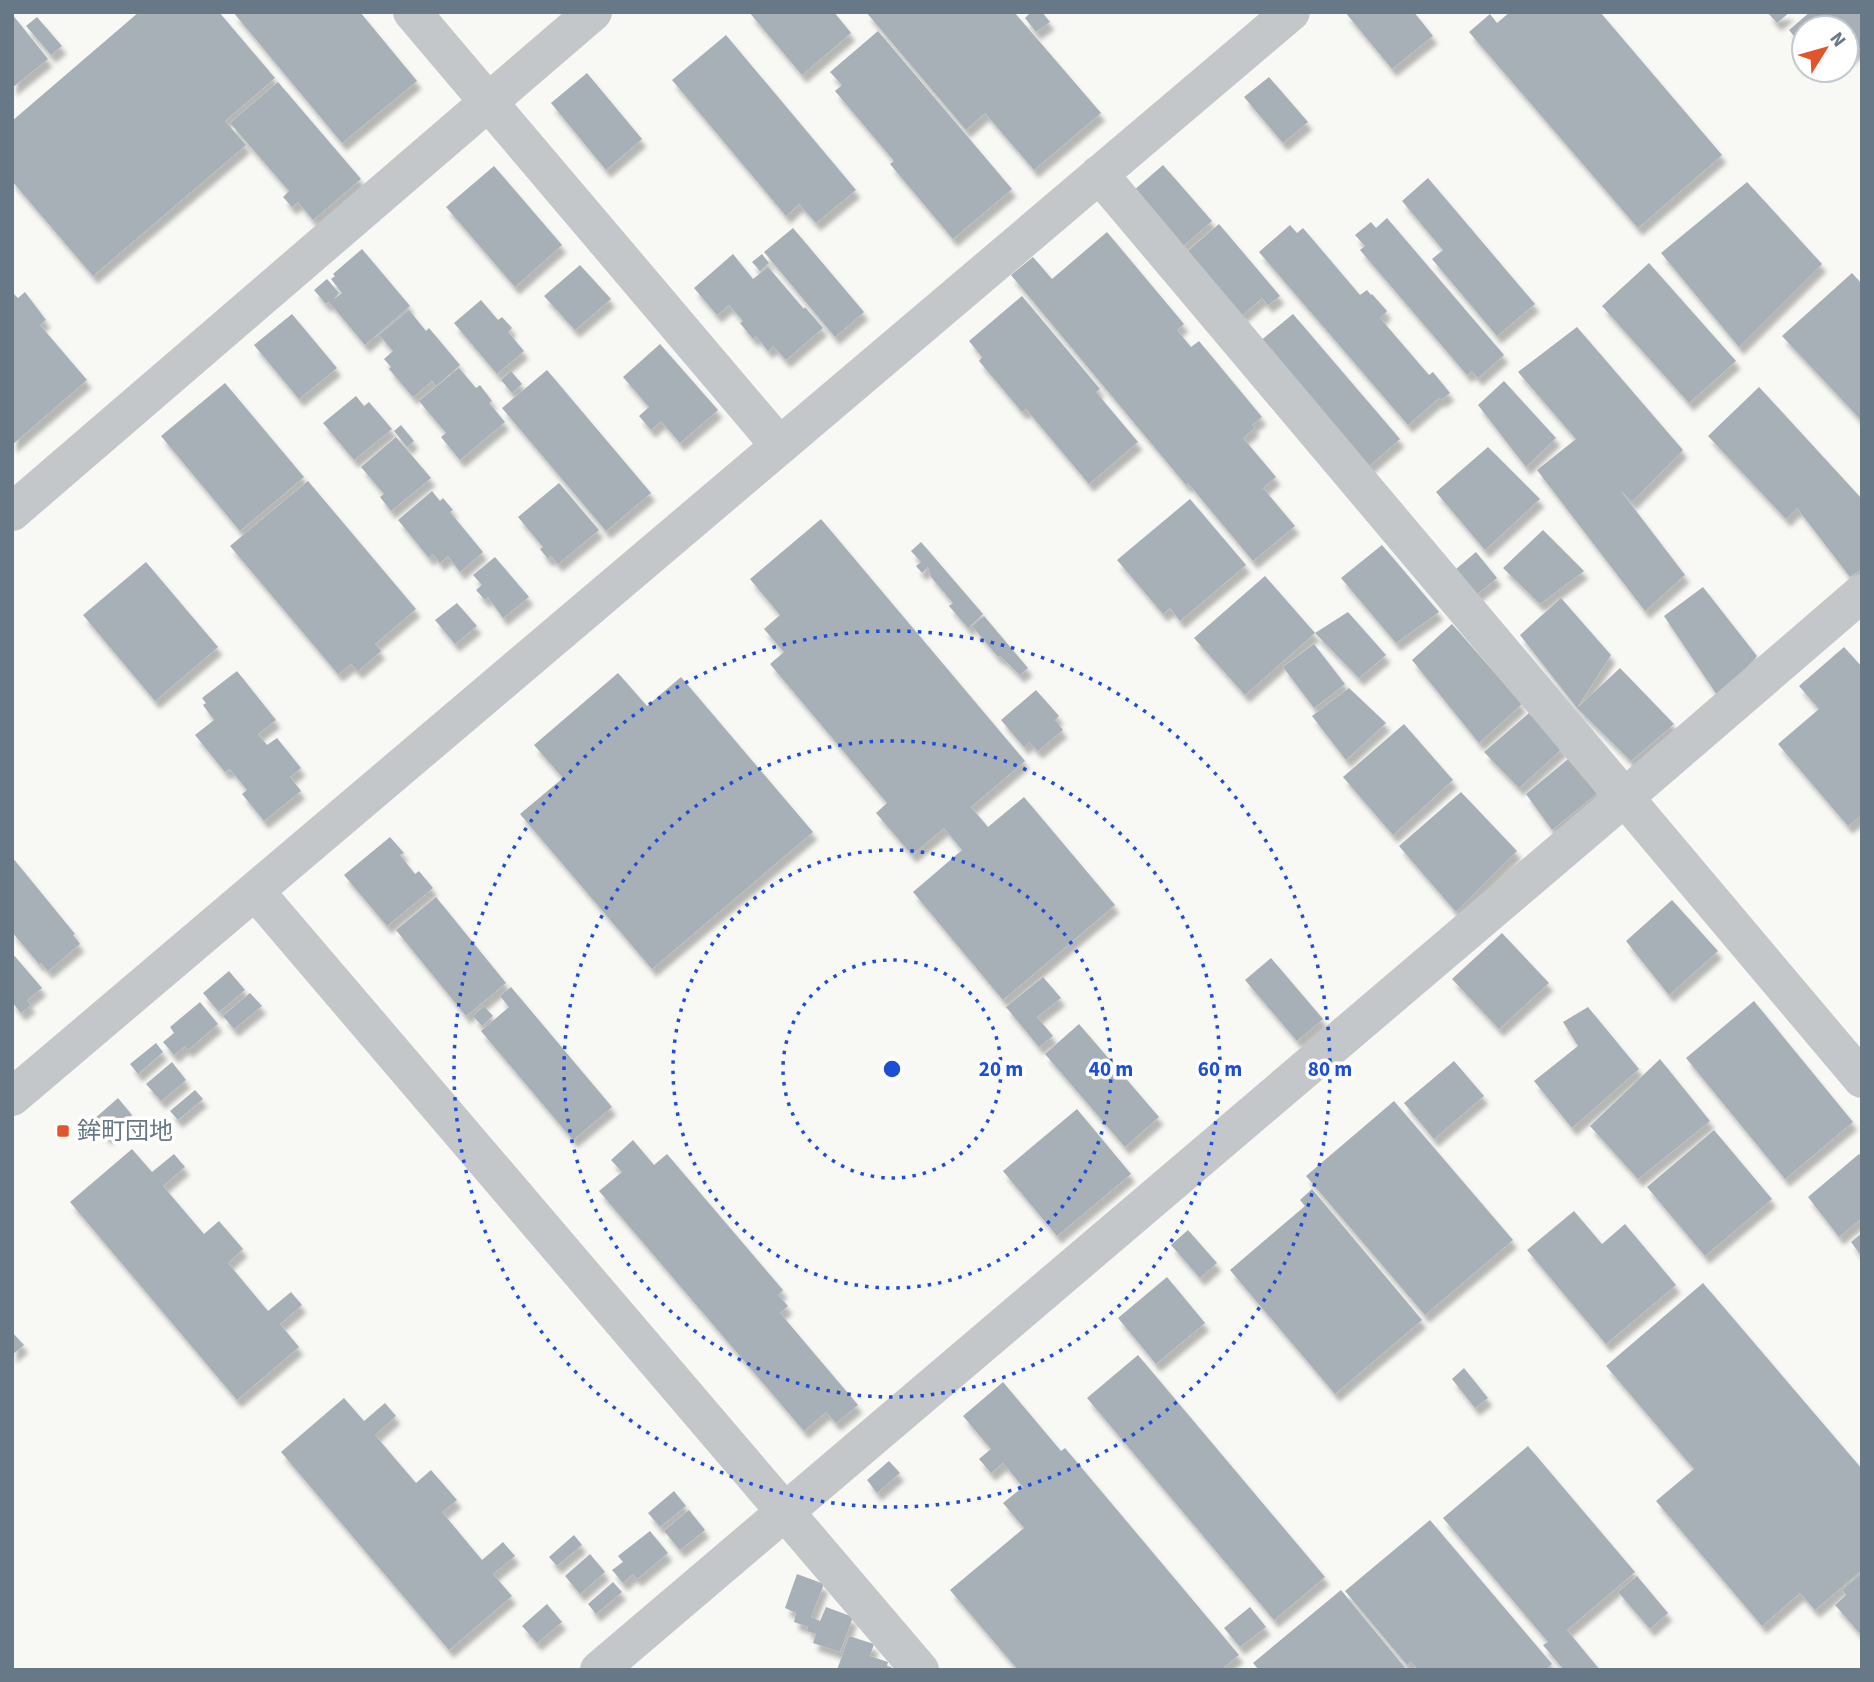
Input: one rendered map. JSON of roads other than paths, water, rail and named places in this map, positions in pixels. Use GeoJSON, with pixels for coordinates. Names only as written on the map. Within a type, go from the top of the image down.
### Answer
{"type":"FeatureCollection","features":[{"type":"Feature","properties":{"kind":"street"},"geometry":{"type":"LineString","coordinates":[[412,12],[779,445]]}},
{"type":"Feature","properties":{"kind":"street"},"geometry":{"type":"LineString","coordinates":[[12,512],[593,12]]}},
{"type":"Feature","properties":{"kind":"street"},"geometry":{"type":"LineString","coordinates":[[12,1097],[1291,12]]}},
{"type":"Feature","properties":{"kind":"street"},"geometry":{"type":"LineString","coordinates":[[1099,174],[1862,1079]]}},
{"type":"Feature","properties":{"kind":"street"},"geometry":{"type":"LineString","coordinates":[[599,1670],[1862,593]]}},
{"type":"Feature","properties":{"kind":"street"},"geometry":{"type":"LineString","coordinates":[[255,891],[920,1670]]}},
{"type":"Feature","properties":{"kind":"place","name":"鉾町団地"},"geometry":{"type":"Point","coordinates":[63,1131]}}]}
